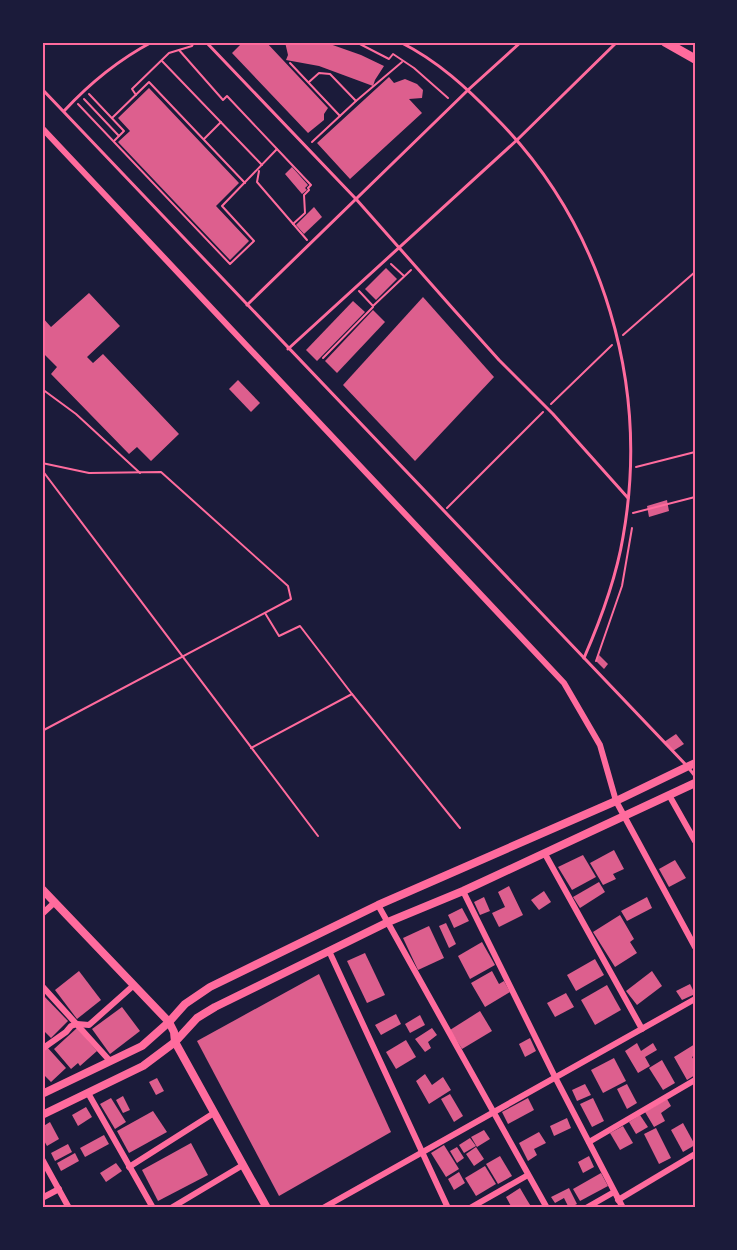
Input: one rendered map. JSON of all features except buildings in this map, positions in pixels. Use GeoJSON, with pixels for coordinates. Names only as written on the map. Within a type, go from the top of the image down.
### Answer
{"type":"FeatureCollection","features":[{"type":"Feature","properties":{"kind":"main road"},"geometry":{"type":"LineString","coordinates":[[665,42],[695,59]]}},
{"type":"Feature","properties":{"kind":"street"},"geometry":{"type":"LineString","coordinates":[[42,129],[564,683],[600,745],[616,801],[695,947]]}},
{"type":"Feature","properties":{"kind":"street"},"geometry":{"type":"LineString","coordinates":[[42,1094],[142,1047],[185,1004],[210,987],[378,905],[616,801],[691,765]]}},
{"type":"Feature","properties":{"kind":"street"},"geometry":{"type":"LineString","coordinates":[[42,1115],[143,1066],[175,1042],[197,1018],[215,1007],[388,922],[545,854],[695,783]]}},
{"type":"Feature","properties":{"kind":"street"},"geometry":{"type":"LineString","coordinates":[[669,795],[695,841]]}},
{"type":"Feature","properties":{"kind":"street"},"geometry":{"type":"LineString","coordinates":[[545,854],[642,1029]]}},
{"type":"Feature","properties":{"kind":"street"},"geometry":{"type":"LineString","coordinates":[[42,889],[169,1022],[174,1032],[175,1042],[267,1208]]}},
{"type":"Feature","properties":{"kind":"street"},"geometry":{"type":"LineString","coordinates":[[463,891],[623,1208]]}},
{"type":"Feature","properties":{"kind":"street"},"geometry":{"type":"LineString","coordinates":[[42,914],[55,902]]}},
{"type":"Feature","properties":{"kind":"street"},"geometry":{"type":"LineString","coordinates":[[378,905],[547,1208]]}},
{"type":"Feature","properties":{"kind":"street"},"geometry":{"type":"LineString","coordinates":[[329,951],[448,1208]]}},
{"type":"Feature","properties":{"kind":"street"},"geometry":{"type":"LineString","coordinates":[[42,1049],[71,1026],[89,1025],[134,985]]}},
{"type":"Feature","properties":{"kind":"street"},"geometry":{"type":"LineString","coordinates":[[42,986],[110,1061]]}},
{"type":"Feature","properties":{"kind":"street"},"geometry":{"type":"LineString","coordinates":[[322,1208],[695,999]]}},
{"type":"Feature","properties":{"kind":"street"},"geometry":{"type":"LineString","coordinates":[[589,1142],[695,1080]]}},
{"type":"Feature","properties":{"kind":"street"},"geometry":{"type":"LineString","coordinates":[[88,1093],[153,1208]]}},
{"type":"Feature","properties":{"kind":"street"},"geometry":{"type":"LineString","coordinates":[[129,1167],[214,1113]]}},
{"type":"Feature","properties":{"kind":"street"},"geometry":{"type":"LineString","coordinates":[[618,1200],[695,1154]]}},
{"type":"Feature","properties":{"kind":"street"},"geometry":{"type":"LineString","coordinates":[[42,1159],[69,1208]]}},
{"type":"Feature","properties":{"kind":"street"},"geometry":{"type":"LineString","coordinates":[[171,1208],[243,1165]]}},
{"type":"Feature","properties":{"kind":"street"},"geometry":{"type":"LineString","coordinates":[[470,1208],[528,1175]]}},
{"type":"Feature","properties":{"kind":"street"},"geometry":{"type":"LineString","coordinates":[[42,1198],[59,1189]]}},
{"type":"Feature","properties":{"kind":"street"},"geometry":{"type":"LineString","coordinates":[[585,1208],[614,1192]]}},
{"type":"Feature","properties":{"kind":"lane"},"geometry":{"type":"LineString","coordinates":[[63,112],[104,72],[152,42]]}},
{"type":"Feature","properties":{"kind":"lane"},"geometry":{"type":"LineString","coordinates":[[206,42],[356,199],[499,360],[547,408],[628,498]]}},
{"type":"Feature","properties":{"kind":"lane"},"geometry":{"type":"LineString","coordinates":[[400,42],[440,66],[468,90],[517,140],[548,180],[577,230],[601,284],[618,339],[630,414],[627,514],[611,587],[584,658]]}},
{"type":"Feature","properties":{"kind":"lane"},"geometry":{"type":"LineString","coordinates":[[247,305],[468,90],[521,42]]}},
{"type":"Feature","properties":{"kind":"lane"},"geometry":{"type":"LineString","coordinates":[[288,349],[517,140],[617,42]]}},
{"type":"Feature","properties":{"kind":"lane"},"geometry":{"type":"LineString","coordinates":[[42,89],[584,658],[691,765],[695,776]]}},
{"type":"Feature","properties":{"kind":"path"},"geometry":{"type":"LineString","coordinates":[[136,95],[132,89],[169,53],[192,46],[194,42]]}},
{"type":"Feature","properties":{"kind":"path"},"geometry":{"type":"LineString","coordinates":[[356,42],[389,59],[393,54],[414,68],[452,101]]}},
{"type":"Feature","properties":{"kind":"path"},"geometry":{"type":"LineString","coordinates":[[362,45],[366,42]]}},
{"type":"Feature","properties":{"kind":"path"},"geometry":{"type":"LineString","coordinates":[[178,50],[223,100],[227,96],[311,185],[304,195],[305,213],[293,224]]}},
{"type":"Feature","properties":{"kind":"path"},"geometry":{"type":"LineString","coordinates":[[162,61],[261,167]]}},
{"type":"Feature","properties":{"kind":"path"},"geometry":{"type":"LineString","coordinates":[[306,147],[403,61]]}},
{"type":"Feature","properties":{"kind":"path"},"geometry":{"type":"LineString","coordinates":[[290,63],[340,116]]}},
{"type":"Feature","properties":{"kind":"path"},"geometry":{"type":"LineString","coordinates":[[309,82],[319,73],[330,74],[356,101]]}},
{"type":"Feature","properties":{"kind":"path"},"geometry":{"type":"LineString","coordinates":[[112,118],[149,82],[245,183]]}},
{"type":"Feature","properties":{"kind":"path"},"geometry":{"type":"LineString","coordinates":[[113,142],[119,136],[124,131],[87,92],[82,97],[119,136]]}},
{"type":"Feature","properties":{"kind":"path"},"geometry":{"type":"LineString","coordinates":[[76,103],[230,264],[254,241],[222,206],[277,149]]}},
{"type":"Feature","properties":{"kind":"path"},"geometry":{"type":"LineString","coordinates":[[204,139],[221,122]]}},
{"type":"Feature","properties":{"kind":"path"},"geometry":{"type":"LineString","coordinates":[[261,167],[257,182],[310,244]]}},
{"type":"Feature","properties":{"kind":"path"},"geometry":{"type":"LineString","coordinates":[[386,259],[404,276]]}},
{"type":"Feature","properties":{"kind":"path"},"geometry":{"type":"LineString","coordinates":[[323,358],[414,266]]}},
{"type":"Feature","properties":{"kind":"path"},"geometry":{"type":"LineString","coordinates":[[444,511],[618,339],[695,272]]}},
{"type":"Feature","properties":{"kind":"path"},"geometry":{"type":"LineString","coordinates":[[355,287],[373,306]]}},
{"type":"Feature","properties":{"kind":"path"},"geometry":{"type":"LineString","coordinates":[[42,389],[76,414],[140,474]]}},
{"type":"Feature","properties":{"kind":"path"},"geometry":{"type":"LineString","coordinates":[[630,468],[695,452]]}},
{"type":"Feature","properties":{"kind":"path"},"geometry":{"type":"LineString","coordinates":[[42,463],[89,473],[161,472],[288,586],[291,599],[42,731]]}},
{"type":"Feature","properties":{"kind":"path"},"geometry":{"type":"LineString","coordinates":[[42,470],[318,836]]}},
{"type":"Feature","properties":{"kind":"path"},"geometry":{"type":"LineString","coordinates":[[627,514],[695,497]]}},
{"type":"Feature","properties":{"kind":"path"},"geometry":{"type":"LineString","coordinates":[[265,613],[279,636],[300,626],[460,828]]}},
{"type":"Feature","properties":{"kind":"path"},"geometry":{"type":"LineString","coordinates":[[251,748],[352,694]]}}]}
